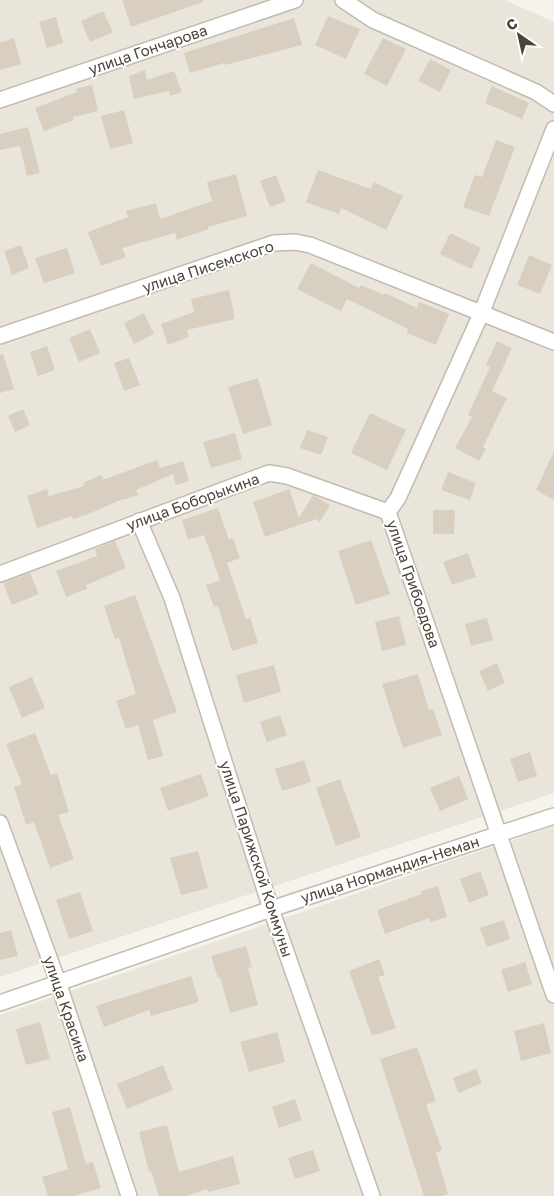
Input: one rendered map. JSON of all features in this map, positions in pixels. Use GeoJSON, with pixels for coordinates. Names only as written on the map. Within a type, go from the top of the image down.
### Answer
{"type":"FeatureCollection","features":[{"type":"Feature","properties":{"kind":"street","name":"улица Гончарова"},"geometry":{"type":"LineString","coordinates":[[0,100],[295,0]]}},
{"type":"Feature","properties":{"kind":"street"},"geometry":{"type":"LineString","coordinates":[[343,0],[373,20],[536,92],[554,104]]}},
{"type":"Feature","properties":{"kind":"street","name":"улица Грибоедова"},"geometry":{"type":"LineString","coordinates":[[554,129],[481,314],[398,498],[388,512],[554,995]]}},
{"type":"Feature","properties":{"kind":"street","name":"улица Писемского"},"geometry":{"type":"LineString","coordinates":[[0,336],[274,243],[295,242],[310,246],[554,342]]}},
{"type":"Feature","properties":{"kind":"street","name":"улица Боборыкина"},"geometry":{"type":"LineString","coordinates":[[0,574],[269,473],[287,476],[388,512]]}},
{"type":"Feature","properties":{"kind":"street","name":"улица Парижской Коммуны"},"geometry":{"type":"LineString","coordinates":[[139,522],[172,598],[271,909],[372,1196]]}},
{"type":"Feature","properties":{"kind":"street","name":"улица Нормандия-Неман"},"geometry":{"type":"LineString","coordinates":[[0,1002],[271,909],[554,816]]}},
{"type":"Feature","properties":{"kind":"street","name":"улица Красина"},"geometry":{"type":"LineString","coordinates":[[0,823],[58,982],[129,1196]]}},
{"type":"Feature","properties":{"kind":"shaded area"},"geometry":{"type":"Polygon","coordinates":[[[0,0],[505,0],[554,22],[554,793],[0,977],[0,0]]]}},
{"type":"Feature","properties":{"kind":"shaded area"},"geometry":{"type":"Polygon","coordinates":[[[554,826],[554,1196],[0,1196],[0,1015],[554,826]]]}},
{"type":"Feature","properties":{"kind":"building"},"geometry":{"type":"Polygon","coordinates":[[[122,0],[202,0],[203,2],[131,27],[122,0]]]}},
{"type":"Feature","properties":{"kind":"building"},"geometry":{"type":"Polygon","coordinates":[[[103,11],[113,32],[90,42],[81,21],[103,11]]]}},
{"type":"Feature","properties":{"kind":"building"},"geometry":{"type":"Polygon","coordinates":[[[328,16],[360,29],[346,59],[315,45],[328,16]]]}},
{"type":"Feature","properties":{"kind":"building"},"geometry":{"type":"Polygon","coordinates":[[[56,17],[63,43],[47,48],[39,22],[56,17]]]}},
{"type":"Feature","properties":{"kind":"building"},"geometry":{"type":"Polygon","coordinates":[[[294,18],[302,45],[190,73],[184,53],[294,18]]]}},
{"type":"Feature","properties":{"kind":"building"},"geometry":{"type":"Polygon","coordinates":[[[14,38],[21,64],[0,70],[0,43],[14,38]]]}},
{"type":"Feature","properties":{"kind":"building"},"geometry":{"type":"Polygon","coordinates":[[[383,38],[406,49],[387,86],[364,74],[383,38]]]}},
{"type":"Feature","properties":{"kind":"building"},"geometry":{"type":"Polygon","coordinates":[[[430,59],[451,70],[440,92],[418,81],[430,59]]]}},
{"type":"Feature","properties":{"kind":"building"},"geometry":{"type":"Polygon","coordinates":[[[145,70],[147,80],[174,71],[182,92],[170,96],[169,91],[134,99],[129,76],[145,70]]]}},
{"type":"Feature","properties":{"kind":"building"},"geometry":{"type":"Polygon","coordinates":[[[92,85],[98,111],[73,117],[74,120],[44,131],[35,108],[77,92],[76,89],[92,85]]]}},
{"type":"Feature","properties":{"kind":"building"},"geometry":{"type":"Polygon","coordinates":[[[492,86],[529,103],[522,119],[485,103],[492,86]]]}},
{"type":"Feature","properties":{"kind":"building"},"geometry":{"type":"Polygon","coordinates":[[[124,110],[133,143],[110,149],[101,116],[124,110]]]}},
{"type":"Feature","properties":{"kind":"building"},"geometry":{"type":"Polygon","coordinates":[[[28,127],[40,173],[27,176],[20,146],[0,150],[0,134],[28,127]]]}},
{"type":"Feature","properties":{"kind":"building"},"geometry":{"type":"Polygon","coordinates":[[[496,140],[515,147],[489,216],[463,207],[475,175],[482,177],[496,140]]]}},
{"type":"Feature","properties":{"kind":"building"},"geometry":{"type":"Polygon","coordinates":[[[318,170],[371,189],[374,182],[403,196],[386,230],[341,208],[339,214],[306,202],[318,170]]]}},
{"type":"Feature","properties":{"kind":"building"},"geometry":{"type":"Polygon","coordinates":[[[236,174],[247,216],[208,227],[209,229],[177,240],[175,233],[122,248],[126,257],[101,266],[88,232],[128,217],[126,211],[156,203],[160,219],[212,201],[207,182],[236,174]]]}},
{"type":"Feature","properties":{"kind":"building"},"geometry":{"type":"Polygon","coordinates":[[[276,175],[286,201],[270,207],[260,181],[276,175]]]}},
{"type":"Feature","properties":{"kind":"building"},"geometry":{"type":"Polygon","coordinates":[[[450,233],[481,248],[471,269],[440,254],[450,233]]]}},
{"type":"Feature","properties":{"kind":"building"},"geometry":{"type":"Polygon","coordinates":[[[21,245],[29,268],[12,275],[4,251],[21,245]]]}},
{"type":"Feature","properties":{"kind":"building"},"geometry":{"type":"Polygon","coordinates":[[[67,248],[75,273],[44,283],[35,258],[67,248]]]}},
{"type":"Feature","properties":{"kind":"building"},"geometry":{"type":"Polygon","coordinates":[[[529,255],[552,265],[540,294],[517,285],[529,255]]]}},
{"type":"Feature","properties":{"kind":"building"},"geometry":{"type":"Polygon","coordinates":[[[311,263],[359,288],[361,285],[384,295],[385,293],[417,308],[419,302],[449,314],[436,345],[407,333],[408,329],[347,299],[341,311],[297,289],[311,263]]]}},
{"type":"Feature","properties":{"kind":"building"},"geometry":{"type":"Polygon","coordinates":[[[229,290],[235,319],[187,330],[189,337],[168,345],[161,324],[194,312],[191,299],[229,290]]]}},
{"type":"Feature","properties":{"kind":"building"},"geometry":{"type":"Polygon","coordinates":[[[144,313],[154,334],[134,344],[124,323],[144,313]]]}},
{"type":"Feature","properties":{"kind":"building"},"geometry":{"type":"Polygon","coordinates":[[[90,329],[100,353],[79,362],[69,338],[90,329]]]}},
{"type":"Feature","properties":{"kind":"building"},"geometry":{"type":"Polygon","coordinates":[[[497,341],[512,348],[492,391],[507,398],[483,447],[486,449],[479,461],[455,448],[472,417],[468,415],[490,367],[486,365],[497,341]]]}},
{"type":"Feature","properties":{"kind":"building"},"geometry":{"type":"Polygon","coordinates":[[[47,346],[55,370],[38,376],[30,352],[47,346]]]}},
{"type":"Feature","properties":{"kind":"building"},"geometry":{"type":"Polygon","coordinates":[[[0,354],[3,354],[14,389],[0,393],[0,354]]]}},
{"type":"Feature","properties":{"kind":"building"},"geometry":{"type":"Polygon","coordinates":[[[129,358],[140,385],[124,391],[114,363],[129,358]]]}},
{"type":"Feature","properties":{"kind":"building"},"geometry":{"type":"Polygon","coordinates":[[[258,378],[272,425],[243,434],[228,387],[258,378]]]}},
{"type":"Feature","properties":{"kind":"building"},"geometry":{"type":"Polygon","coordinates":[[[23,409],[30,425],[15,432],[8,416],[23,409]]]}},
{"type":"Feature","properties":{"kind":"building"},"geometry":{"type":"Polygon","coordinates":[[[370,413],[406,430],[387,470],[351,453],[370,413]]]}},
{"type":"Feature","properties":{"kind":"building"},"geometry":{"type":"Polygon","coordinates":[[[307,430],[328,437],[321,455],[300,448],[307,430]]]}},
{"type":"Feature","properties":{"kind":"building"},"geometry":{"type":"Polygon","coordinates":[[[235,433],[242,459],[211,468],[203,442],[235,433]]]}},
{"type":"Feature","properties":{"kind":"building"},"geometry":{"type":"Polygon","coordinates":[[[554,451],[554,500],[536,490],[554,451]]]}},
{"type":"Feature","properties":{"kind":"building"},"geometry":{"type":"Polygon","coordinates":[[[157,460],[160,468],[183,461],[189,481],[176,485],[173,474],[136,490],[138,495],[123,499],[86,515],[73,519],[72,516],[37,528],[27,496],[47,489],[49,496],[84,486],[83,483],[101,475],[103,480],[157,460]]]}},
{"type":"Feature","properties":{"kind":"building"},"geometry":{"type":"Polygon","coordinates":[[[448,472],[476,483],[470,500],[441,490],[448,472]]]}},
{"type":"Feature","properties":{"kind":"building"},"geometry":{"type":"Polygon","coordinates":[[[289,489],[299,518],[313,495],[330,505],[320,522],[316,519],[265,537],[253,502],[289,489]]]}},
{"type":"Feature","properties":{"kind":"building"},"geometry":{"type":"Polygon","coordinates":[[[218,508],[229,540],[233,538],[240,558],[227,563],[246,619],[250,617],[258,643],[232,651],[218,606],[214,607],[206,585],[220,580],[204,535],[188,540],[182,520],[218,508]]]}},
{"type":"Feature","properties":{"kind":"building"},"geometry":{"type":"Polygon","coordinates":[[[433,510],[455,510],[454,534],[433,534],[433,510]]]}},
{"type":"Feature","properties":{"kind":"building"},"geometry":{"type":"Polygon","coordinates":[[[371,540],[390,594],[356,605],[338,551],[371,540]]]}},
{"type":"Feature","properties":{"kind":"building"},"geometry":{"type":"Polygon","coordinates":[[[115,541],[126,568],[86,585],[87,589],[66,597],[56,571],[97,556],[95,549],[115,541]]]}},
{"type":"Feature","properties":{"kind":"building"},"geometry":{"type":"Polygon","coordinates":[[[468,553],[476,577],[452,585],[443,562],[468,553]]]}},
{"type":"Feature","properties":{"kind":"building"},"geometry":{"type":"Polygon","coordinates":[[[30,573],[39,594],[12,605],[3,583],[30,573]]]}},
{"type":"Feature","properties":{"kind":"building"},"geometry":{"type":"Polygon","coordinates":[[[135,595],[177,712],[153,720],[163,756],[148,760],[138,725],[126,729],[116,701],[136,694],[119,638],[115,639],[104,606],[135,595]]]}},
{"type":"Feature","properties":{"kind":"building"},"geometry":{"type":"Polygon","coordinates":[[[399,616],[406,645],[382,651],[375,622],[399,616]]]}},
{"type":"Feature","properties":{"kind":"building"},"geometry":{"type":"Polygon","coordinates":[[[487,618],[493,640],[471,646],[465,624],[487,618]]]}},
{"type":"Feature","properties":{"kind":"building"},"geometry":{"type":"Polygon","coordinates":[[[497,663],[505,683],[488,691],[479,671],[497,663]]]}},
{"type":"Feature","properties":{"kind":"building"},"geometry":{"type":"Polygon","coordinates":[[[274,665],[281,692],[244,703],[236,675],[274,665]]]}},
{"type":"Feature","properties":{"kind":"building"},"geometry":{"type":"Polygon","coordinates":[[[418,674],[429,710],[433,709],[442,735],[403,748],[382,684],[418,674]]]}},
{"type":"Feature","properties":{"kind":"building"},"geometry":{"type":"Polygon","coordinates":[[[32,677],[45,708],[22,718],[9,687],[32,677]]]}},
{"type":"Feature","properties":{"kind":"building"},"geometry":{"type":"Polygon","coordinates":[[[280,715],[287,735],[267,742],[260,722],[280,715]]]}},
{"type":"Feature","properties":{"kind":"building"},"geometry":{"type":"Polygon","coordinates":[[[35,733],[51,775],[57,773],[69,812],[58,815],[74,859],[50,868],[34,822],[26,825],[14,787],[22,784],[6,744],[35,733]]]}},
{"type":"Feature","properties":{"kind":"building"},"geometry":{"type":"Polygon","coordinates":[[[530,752],[537,776],[518,782],[510,759],[530,752]]]}},
{"type":"Feature","properties":{"kind":"building"},"geometry":{"type":"Polygon","coordinates":[[[304,760],[311,782],[282,791],[275,769],[304,760]]]}},
{"type":"Feature","properties":{"kind":"building"},"geometry":{"type":"Polygon","coordinates":[[[201,774],[209,796],[168,811],[160,788],[201,774]]]}},
{"type":"Feature","properties":{"kind":"building"},"geometry":{"type":"Polygon","coordinates":[[[459,776],[468,799],[440,811],[430,788],[459,776]]]}},
{"type":"Feature","properties":{"kind":"building"},"geometry":{"type":"Polygon","coordinates":[[[340,779],[361,837],[336,846],[316,788],[340,779]]]}},
{"type":"Feature","properties":{"kind":"building"},"geometry":{"type":"Polygon","coordinates":[[[198,851],[208,888],[181,895],[170,858],[198,851]]]}},
{"type":"Feature","properties":{"kind":"building"},"geometry":{"type":"Polygon","coordinates":[[[480,871],[489,895],[469,903],[460,879],[480,871]]]}},
{"type":"Feature","properties":{"kind":"building"},"geometry":{"type":"Polygon","coordinates":[[[438,886],[447,917],[430,922],[429,918],[385,934],[377,910],[422,894],[421,891],[438,886]]]}},
{"type":"Feature","properties":{"kind":"building"},"geometry":{"type":"Polygon","coordinates":[[[80,892],[93,931],[69,939],[56,900],[80,892]]]}},
{"type":"Feature","properties":{"kind":"building"},"geometry":{"type":"Polygon","coordinates":[[[504,920],[510,939],[487,947],[480,928],[504,920]]]}},
{"type":"Feature","properties":{"kind":"building"},"geometry":{"type":"Polygon","coordinates":[[[11,930],[18,956],[0,960],[0,933],[11,930]]]}},
{"type":"Feature","properties":{"kind":"building"},"geometry":{"type":"Polygon","coordinates":[[[246,946],[252,967],[248,968],[258,1005],[230,1013],[220,977],[218,978],[211,956],[246,946]]]}},
{"type":"Feature","properties":{"kind":"building"},"geometry":{"type":"Polygon","coordinates":[[[379,959],[385,975],[378,977],[396,1028],[372,1036],[349,971],[379,959]]]}},
{"type":"Feature","properties":{"kind":"building"},"geometry":{"type":"Polygon","coordinates":[[[525,962],[532,984],[508,992],[501,970],[525,962]]]}},
{"type":"Feature","properties":{"kind":"building"},"geometry":{"type":"Polygon","coordinates":[[[191,976],[199,1002],[151,1016],[149,1010],[104,1027],[96,1006],[191,976]]]}},
{"type":"Feature","properties":{"kind":"building"},"geometry":{"type":"Polygon","coordinates":[[[40,1022],[50,1059],[26,1065],[16,1029],[40,1022]]]}},
{"type":"Feature","properties":{"kind":"building"},"geometry":{"type":"Polygon","coordinates":[[[544,1023],[551,1053],[521,1061],[514,1031],[544,1023]]]}},
{"type":"Feature","properties":{"kind":"building"},"geometry":{"type":"Polygon","coordinates":[[[277,1032],[285,1062],[249,1072],[240,1042],[277,1032]]]}},
{"type":"Feature","properties":{"kind":"building"},"geometry":{"type":"Polygon","coordinates":[[[417,1047],[436,1101],[426,1105],[442,1150],[436,1153],[448,1194],[441,1196],[424,1196],[380,1059],[417,1047]]]}},
{"type":"Feature","properties":{"kind":"building"},"geometry":{"type":"Polygon","coordinates":[[[163,1065],[173,1090],[127,1109],[117,1084],[163,1065]]]}},
{"type":"Feature","properties":{"kind":"building"},"geometry":{"type":"Polygon","coordinates":[[[476,1069],[482,1083],[459,1093],[453,1078],[476,1069]]]}},
{"type":"Feature","properties":{"kind":"building"},"geometry":{"type":"Polygon","coordinates":[[[295,1099],[302,1120],[279,1128],[272,1107],[295,1099]]]}},
{"type":"Feature","properties":{"kind":"building"},"geometry":{"type":"Polygon","coordinates":[[[70,1107],[86,1164],[93,1162],[101,1188],[73,1196],[48,1196],[42,1177],[68,1169],[52,1112],[70,1107]]]}},
{"type":"Feature","properties":{"kind":"building"},"geometry":{"type":"Polygon","coordinates":[[[167,1125],[179,1172],[233,1156],[240,1184],[208,1192],[207,1189],[187,1196],[159,1196],[151,1171],[149,1172],[139,1132],[167,1125]]]}},
{"type":"Feature","properties":{"kind":"building"},"geometry":{"type":"Polygon","coordinates":[[[313,1150],[320,1171],[295,1179],[288,1158],[313,1150]]]}}]}
